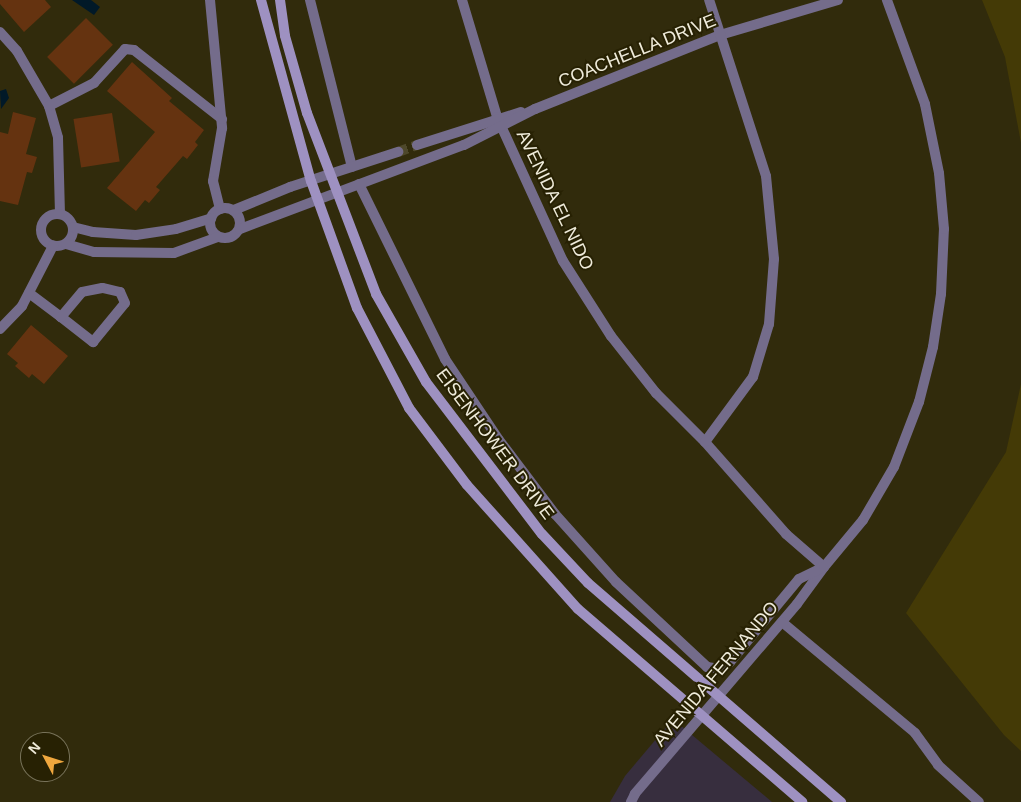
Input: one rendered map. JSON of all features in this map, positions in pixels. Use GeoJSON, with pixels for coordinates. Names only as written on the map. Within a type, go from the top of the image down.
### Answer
{"type":"FeatureCollection","features":[{"type":"Feature","properties":{"kind":"main road"},"geometry":{"type":"LineString","coordinates":[[261,0],[311,181],[357,308],[409,408],[467,484],[578,609],[802,802]]}},
{"type":"Feature","properties":{"kind":"main road","name":"EISENHOWER DRIVE"},"geometry":{"type":"LineString","coordinates":[[280,0],[285,36],[306,112],[378,299],[426,382],[542,534],[588,583],[717,697],[841,802]]}},
{"type":"Feature","properties":{"kind":"street"},"geometry":{"type":"LineString","coordinates":[[210,0],[222,119],[220,148],[213,182],[220,209]]}},
{"type":"Feature","properties":{"kind":"street"},"geometry":{"type":"LineString","coordinates":[[310,0],[352,167]]}},
{"type":"Feature","properties":{"kind":"street","name":"AVENIDA EL NIDO"},"geometry":{"type":"LineString","coordinates":[[462,0],[499,122],[563,262],[611,336],[656,393],[705,442],[786,534],[824,566]]}},
{"type":"Feature","properties":{"kind":"street"},"geometry":{"type":"LineString","coordinates":[[705,442],[753,377],[769,324],[774,258],[766,176],[710,0]]}},
{"type":"Feature","properties":{"kind":"street","name":"COACHELLA DRIVE"},"geometry":{"type":"LineString","coordinates":[[417,145],[499,122],[535,109],[720,35],[838,0]]}},
{"type":"Feature","properties":{"kind":"street","name":"AVENIDA FERNANDO"},"geometry":{"type":"LineString","coordinates":[[631,802],[717,697],[782,622],[824,566],[863,520],[894,467],[919,402],[933,347],[941,294],[944,229],[939,173],[925,104],[887,0]]}},
{"type":"Feature","properties":{"kind":"street"},"geometry":{"type":"LineString","coordinates":[[0,32],[17,51],[49,106],[58,138],[60,214]]}},
{"type":"Feature","properties":{"kind":"street"},"geometry":{"type":"LineString","coordinates":[[49,106],[94,83],[125,49],[134,50],[222,119]]}},
{"type":"Feature","properties":{"kind":"street","name":"COACHELLA DRIVE"},"geometry":{"type":"LineString","coordinates":[[53,246],[66,244],[94,252],[174,253],[218,237],[230,238],[240,229],[464,145],[499,122]]}},
{"type":"Feature","properties":{"kind":"street"},"geometry":{"type":"LineString","coordinates":[[73,226],[93,232],[136,235],[176,228],[211,218],[220,209],[234,210],[330,174],[398,152]]}},
{"type":"Feature","properties":{"kind":"street","name":"EISENHOWER DRIVE"},"geometry":{"type":"LineString","coordinates":[[359,184],[445,359],[499,440],[555,514],[616,582],[707,667]]}},
{"type":"Feature","properties":{"kind":"street"},"geometry":{"type":"LineString","coordinates":[[234,210],[240,217],[240,229]]}},
{"type":"Feature","properties":{"kind":"street"},"geometry":{"type":"LineString","coordinates":[[0,329],[22,306],[53,246],[44,240],[40,229],[49,215],[60,214],[68,218],[73,226],[72,236],[66,244]]}},
{"type":"Feature","properties":{"kind":"street"},"geometry":{"type":"LineString","coordinates":[[211,218],[210,227],[218,237]]}},
{"type":"Feature","properties":{"kind":"street"},"geometry":{"type":"LineString","coordinates":[[29,293],[60,317],[93,342],[125,303],[120,292],[102,288],[82,292],[60,317]]}},
{"type":"Feature","properties":{"kind":"street","name":"AVENIDA FERNANDO"},"geometry":{"type":"LineString","coordinates":[[707,667],[720,669],[730,662],[799,579],[824,566]]}},
{"type":"Feature","properties":{"kind":"street"},"geometry":{"type":"LineString","coordinates":[[782,622],[915,733],[938,765],[979,802]]}},
{"type":"Feature","properties":{"kind":"shaded area"},"geometry":{"type":"Polygon","coordinates":[[[982,0],[1021,0],[1021,143],[1005,57],[982,0]]]}},
{"type":"Feature","properties":{"kind":"shaded area"},"geometry":{"type":"Polygon","coordinates":[[[1021,384],[1021,751],[1004,735],[906,613],[1006,452],[1021,384]]]}},
{"type":"Feature","properties":{"kind":"shaded area"},"geometry":{"type":"Polygon","coordinates":[[[673,719],[772,802],[610,802],[625,776],[673,719]]]}},
{"type":"Feature","properties":{"kind":"water"},"geometry":{"type":"Polygon","coordinates":[[[72,0],[91,0],[100,7],[94,15],[72,0]]]}},
{"type":"Feature","properties":{"kind":"water"},"geometry":{"type":"Polygon","coordinates":[[[6,89],[9,98],[1,109],[0,91],[6,89]]]}},
{"type":"Feature","properties":{"kind":"building"},"geometry":{"type":"Polygon","coordinates":[[[0,0],[45,0],[51,7],[24,32],[0,4],[0,0]]]}},
{"type":"Feature","properties":{"kind":"building"},"geometry":{"type":"Polygon","coordinates":[[[86,18],[113,45],[74,84],[47,57],[86,18]]]}},
{"type":"Feature","properties":{"kind":"building"},"geometry":{"type":"Polygon","coordinates":[[[132,62],[172,98],[169,101],[204,130],[195,142],[198,145],[187,159],[183,156],[156,187],[160,190],[149,203],[145,200],[136,211],[107,188],[155,132],[107,91],[132,62]]]}},
{"type":"Feature","properties":{"kind":"building"},"geometry":{"type":"Polygon","coordinates":[[[13,112],[36,118],[26,154],[37,157],[32,173],[27,172],[18,205],[0,201],[0,132],[8,134],[13,112]]]}},
{"type":"Feature","properties":{"kind":"building"},"geometry":{"type":"Polygon","coordinates":[[[112,113],[120,161],[81,167],[73,119],[112,113]]]}},
{"type":"Feature","properties":{"kind":"building"},"geometry":{"type":"Polygon","coordinates":[[[31,325],[68,356],[44,384],[32,374],[29,378],[15,366],[18,363],[7,354],[31,325]]]}},
{"type":"Feature","properties":{"kind":"tunnel"},"geometry":{"type":"LineString","coordinates":[[398,152],[417,145]]}}]}
